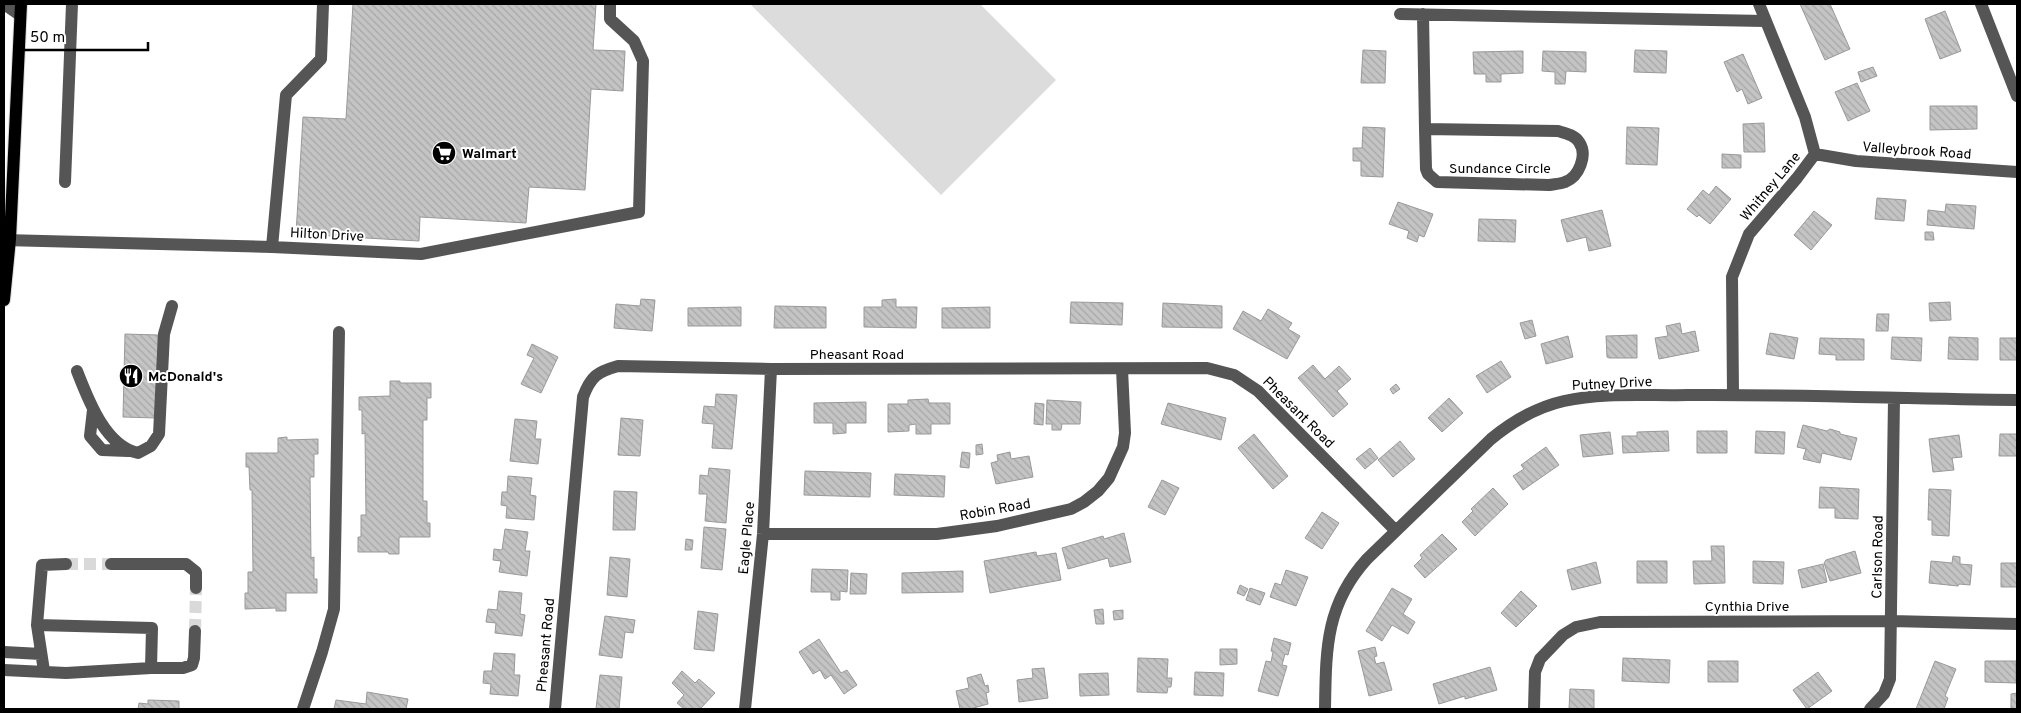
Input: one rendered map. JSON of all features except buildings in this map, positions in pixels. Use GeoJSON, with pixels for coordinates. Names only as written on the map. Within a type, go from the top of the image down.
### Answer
{"type":"FeatureCollection","features":[{"type":"Feature","properties":{"kind":"main road"},"geometry":{"type":"LineString","coordinates":[[4,300],[20,9]]}},
{"type":"Feature","properties":{"kind":"street"},"geometry":{"type":"LineString","coordinates":[[4,4],[20,9]]}},
{"type":"Feature","properties":{"kind":"street"},"geometry":{"type":"LineString","coordinates":[[65,182],[72,4]]}},
{"type":"Feature","properties":{"kind":"street"},"geometry":{"type":"LineString","coordinates":[[272,247],[286,95],[321,59],[323,4]]}},
{"type":"Feature","properties":{"kind":"street","name":"Hilton Drive"},"geometry":{"type":"LineString","coordinates":[[7,239],[272,247],[421,254],[639,212],[643,62],[634,41],[610,19],[610,4]]}},
{"type":"Feature","properties":{"kind":"street","name":"Whitney Lane"},"geometry":{"type":"LineString","coordinates":[[1733,394],[1732,277],[1749,234],[1798,178],[1815,154],[1805,117],[1759,4]]}},
{"type":"Feature","properties":{"kind":"street"},"geometry":{"type":"LineString","coordinates":[[1981,4],[2017,96]]}},
{"type":"Feature","properties":{"kind":"street"},"geometry":{"type":"LineString","coordinates":[[1400,14],[1501,9],[1765,21]]}},
{"type":"Feature","properties":{"kind":"street","name":"Sundance Circle"},"geometry":{"type":"LineString","coordinates":[[1423,14],[1425,129],[1426,169],[1428,174],[1437,182],[1549,185],[1566,182],[1577,174],[1582,165],[1582,152],[1579,142],[1570,134],[1558,131],[1425,129]]}},
{"type":"Feature","properties":{"kind":"street","name":"Valleybrook Road"},"geometry":{"type":"LineString","coordinates":[[1815,154],[1856,161],[2017,172]]}},
{"type":"Feature","properties":{"kind":"street"},"geometry":{"type":"LineString","coordinates":[[77,371],[93,410],[116,440],[128,451],[138,453],[151,446],[159,434],[164,334],[172,306]]}},
{"type":"Feature","properties":{"kind":"street"},"geometry":{"type":"LineString","coordinates":[[303,709],[334,609],[339,332]]}},
{"type":"Feature","properties":{"kind":"street","name":"Pheasant Road"},"geometry":{"type":"LineString","coordinates":[[554,709],[583,396],[593,377],[601,371],[618,366],[771,369],[1208,368],[1234,374],[1258,391],[1396,532]]}},
{"type":"Feature","properties":{"kind":"street","name":"Eagle Place"},"geometry":{"type":"LineString","coordinates":[[745,709],[763,534],[771,369]]}},
{"type":"Feature","properties":{"kind":"street","name":"Robin Road"},"geometry":{"type":"LineString","coordinates":[[763,534],[937,534],[998,526],[1071,509],[1098,491],[1109,478],[1123,448],[1125,434],[1122,369]]}},
{"type":"Feature","properties":{"kind":"street","name":"Putney Drive"},"geometry":{"type":"LineString","coordinates":[[1325,709],[1326,651],[1330,630],[1340,600],[1357,570],[1491,439],[1516,421],[1545,407],[1575,398],[1596,396],[1733,394],[1894,399],[2017,400]]}},
{"type":"Feature","properties":{"kind":"street","name":"Carlson Road"},"geometry":{"type":"LineString","coordinates":[[1870,709],[1884,694],[1890,679],[1894,399]]}},
{"type":"Feature","properties":{"kind":"street"},"geometry":{"type":"LineString","coordinates":[[44,671],[37,625],[42,565],[66,564]]}},
{"type":"Feature","properties":{"kind":"street"},"geometry":{"type":"LineString","coordinates":[[111,564],[186,564],[196,572],[196,588]]}},
{"type":"Feature","properties":{"kind":"street","name":"Cynthia Drive"},"geometry":{"type":"LineString","coordinates":[[1534,709],[1536,672],[1540,659],[1563,635],[1576,627],[1600,622],[1891,621],[2017,624]]}},
{"type":"Feature","properties":{"kind":"street"},"geometry":{"type":"LineString","coordinates":[[37,625],[152,628],[151,668]]}},
{"type":"Feature","properties":{"kind":"street"},"geometry":{"type":"LineString","coordinates":[[4,670],[66,672],[183,668],[192,666],[194,658],[194,631]]}},
{"type":"Feature","properties":{"kind":"street"},"geometry":{"type":"LineString","coordinates":[[4,652],[42,654]]}},
{"type":"Feature","properties":{"kind":"shaded area"},"geometry":{"type":"Polygon","coordinates":[[[750,4],[980,4],[1056,80],[941,195],[750,4]]]}},
{"type":"Feature","properties":{"kind":"tunnel"},"geometry":{"type":"LineString","coordinates":[[66,564],[111,564]]}},
{"type":"Feature","properties":{"kind":"tunnel"},"geometry":{"type":"LineString","coordinates":[[195,631],[196,588]]}},
{"type":"Feature","properties":{"kind":"place","name":"Walmart"},"geometry":{"type":"Point","coordinates":[444,153]}},
{"type":"Feature","properties":{"kind":"place","name":"McDonald's"},"geometry":{"type":"Point","coordinates":[131,376]}}]}
